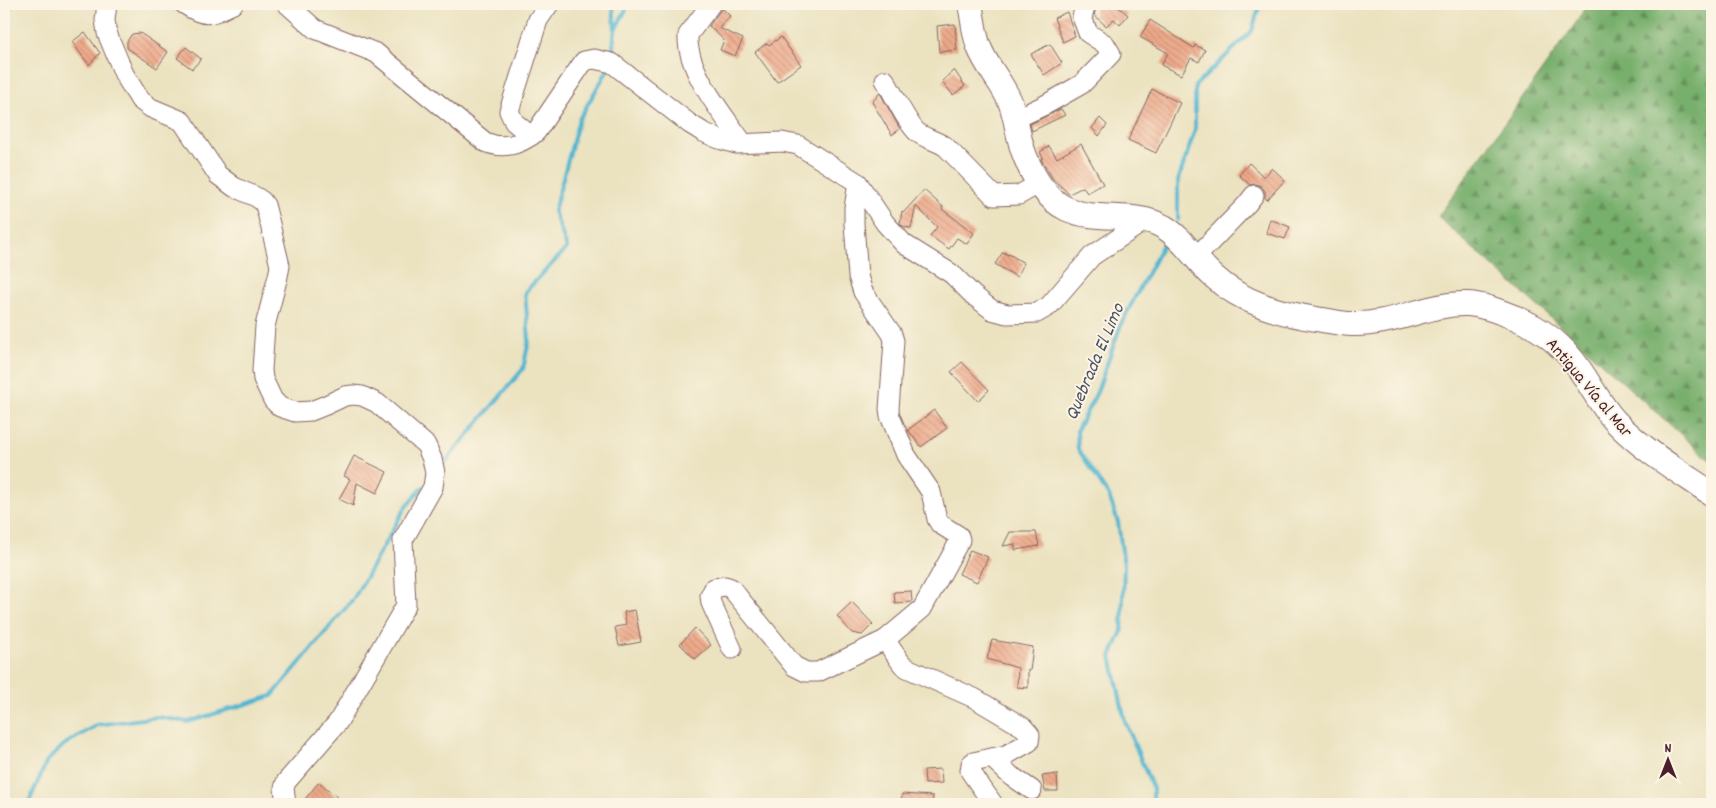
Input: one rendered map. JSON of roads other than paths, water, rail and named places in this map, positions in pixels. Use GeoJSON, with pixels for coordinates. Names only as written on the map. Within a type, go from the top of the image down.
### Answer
{"type":"FeatureCollection","features":[{"type":"Feature","properties":{"kind":"main road","name":"Antigua Vía al Mar"},"geometry":{"type":"LineString","coordinates":[[970,4],[980,48],[1003,86],[1011,105],[1025,156],[1048,196],[1065,208],[1083,215],[1146,220],[1164,228],[1196,257],[1213,276],[1248,300],[1292,315],[1351,324],[1380,323],[1440,307],[1468,304],[1492,309],[1517,318],[1546,333],[1566,352],[1580,369],[1614,421],[1634,440],[1712,494]]}},
{"type":"Feature","properties":{"kind":"street"},"geometry":{"type":"LineString","coordinates":[[107,4],[105,20],[107,33],[124,74],[140,100],[151,108],[182,121],[218,175],[234,187],[256,197],[265,205],[280,266],[265,326],[262,370],[263,379],[273,400],[280,407],[295,412],[311,411],[345,396],[362,396],[377,402],[426,445],[432,459],[435,473],[433,487],[403,540],[406,605],[338,722],[286,782],[284,788],[286,804]]}},
{"type":"Feature","properties":{"kind":"street"},"geometry":{"type":"LineString","coordinates":[[184,4],[204,14],[215,13],[233,4]]}},
{"type":"Feature","properties":{"kind":"street"},"geometry":{"type":"LineString","coordinates":[[287,4],[315,30],[376,53],[484,142],[491,145],[507,146],[520,142],[536,132],[582,63],[594,59],[612,63],[702,132],[736,144],[782,142],[798,145],[858,183],[885,223],[901,241],[952,274],[973,295],[992,310],[1008,314],[1037,313],[1050,306],[1092,256],[1146,220]]}},
{"type":"Feature","properties":{"kind":"street"},"geometry":{"type":"LineString","coordinates":[[531,136],[514,122],[509,111],[538,20],[548,4]]}},
{"type":"Feature","properties":{"kind":"street"},"geometry":{"type":"LineString","coordinates":[[711,4],[688,35],[691,58],[699,77],[743,143]]}},
{"type":"Feature","properties":{"kind":"street"},"geometry":{"type":"LineString","coordinates":[[1015,119],[1082,84],[1111,54],[1105,44],[1088,33],[1082,17],[1086,4]]}},
{"type":"Feature","properties":{"kind":"street"},"geometry":{"type":"LineString","coordinates":[[885,80],[914,129],[946,147],[994,196],[1019,195],[1040,183]]}},
{"type":"Feature","properties":{"kind":"street"},"geometry":{"type":"LineString","coordinates":[[732,650],[711,603],[711,591],[714,588],[725,586],[731,588],[794,666],[806,672],[818,672],[885,640],[922,609],[960,539],[959,536],[938,522],[931,492],[906,455],[890,416],[894,341],[892,334],[863,292],[858,276],[854,208],[858,183]]}},
{"type":"Feature","properties":{"kind":"street"},"geometry":{"type":"LineString","coordinates":[[1196,257],[1254,195]]}},
{"type":"Feature","properties":{"kind":"street"},"geometry":{"type":"LineString","coordinates":[[885,640],[907,668],[974,698],[1023,727],[1030,735],[1029,742],[1010,753],[973,762],[969,769],[993,804]]}},
{"type":"Feature","properties":{"kind":"street"},"geometry":{"type":"LineString","coordinates":[[992,758],[1010,775],[1032,790]]}},
{"type":"Feature","properties":{"kind":"waterway"},"geometry":{"type":"LineString","coordinates":[[4,12],[14,4]]}},
{"type":"Feature","properties":{"kind":"waterway"},"geometry":{"type":"LineString","coordinates":[[612,56],[615,29],[613,4]]}},
{"type":"Feature","properties":{"kind":"waterway"},"geometry":{"type":"LineString","coordinates":[[616,28],[629,4]]}},
{"type":"Feature","properties":{"kind":"waterway","name":"Quebrada El Limo"},"geometry":{"type":"LineString","coordinates":[[1178,220],[1178,181],[1195,130],[1195,86],[1252,31],[1260,4]]}},
{"type":"Feature","properties":{"kind":"waterway"},"geometry":{"type":"LineString","coordinates":[[441,467],[523,369],[529,340],[525,292],[567,248],[554,211],[579,119],[609,68]]}},
{"type":"Feature","properties":{"kind":"waterway","name":"Quebrada El Limo"},"geometry":{"type":"LineString","coordinates":[[1153,804],[1153,789],[1125,721],[1111,656],[1122,631],[1124,565],[1118,522],[1109,496],[1078,449],[1077,430],[1097,392],[1121,324],[1163,244]]}},
{"type":"Feature","properties":{"kind":"waterway"},"geometry":{"type":"LineString","coordinates":[[28,804],[47,761],[65,744],[97,725],[158,717],[188,722],[272,696],[354,598],[405,508],[423,487]]}}]}
